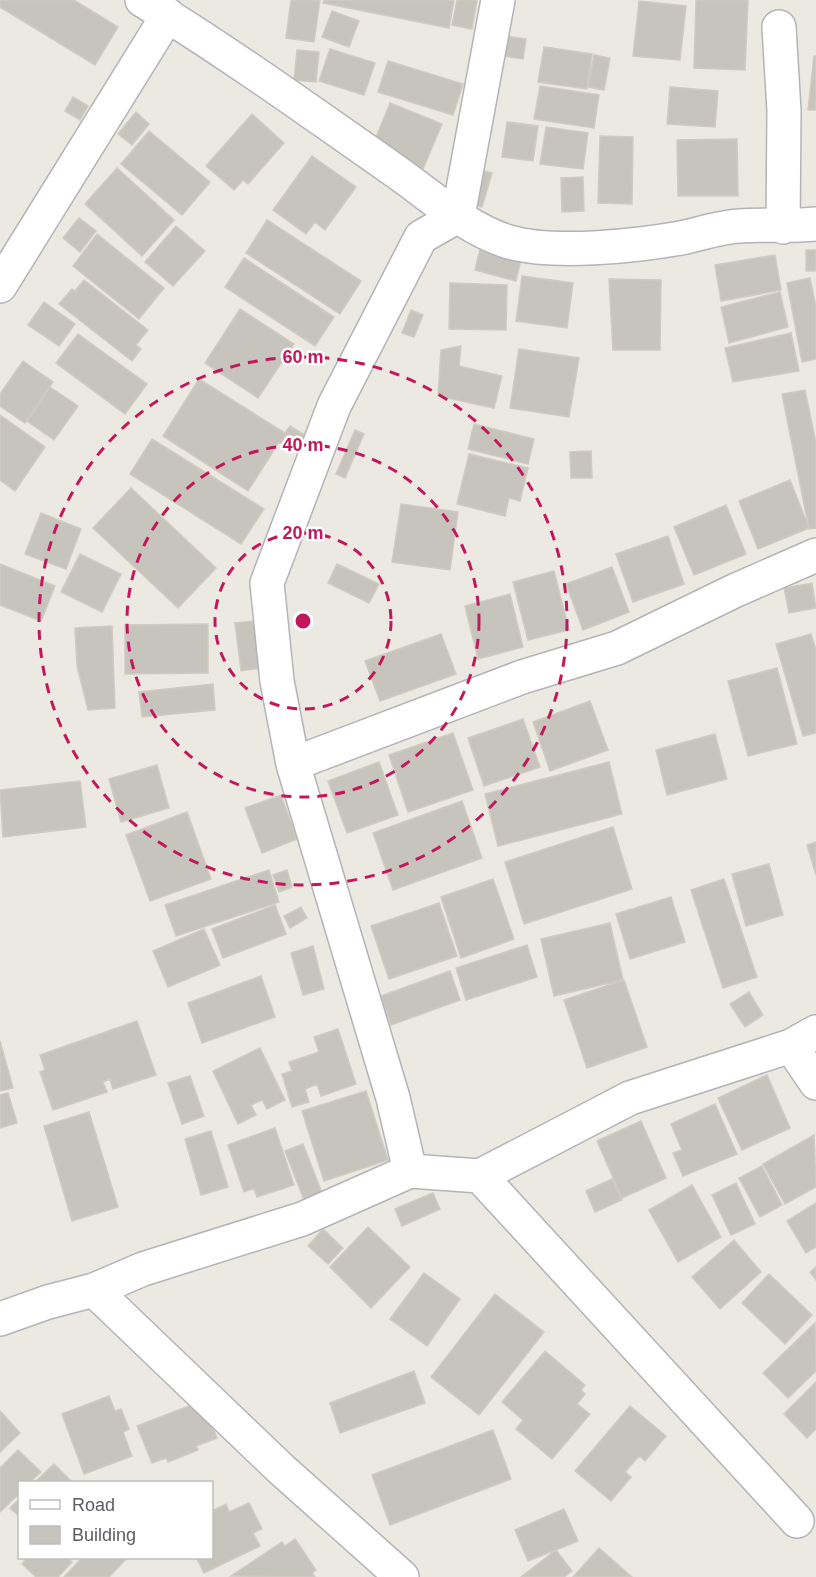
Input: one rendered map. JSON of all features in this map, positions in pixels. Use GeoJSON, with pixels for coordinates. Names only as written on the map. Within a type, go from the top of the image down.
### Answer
{"type":"FeatureCollection","features":[{"type":"Feature","properties":{"kind":"street"},"geometry":{"type":"LineString","coordinates":[[410,1171],[393,1098],[293,764],[277,681],[267,583],[334,406],[421,237],[458,216],[498,0]]}},
{"type":"Feature","properties":{"kind":"street"},"geometry":{"type":"LineString","coordinates":[[0,286],[155,8],[260,74],[411,182],[435,203],[484,232],[511,242],[602,248],[678,238],[738,226],[783,227],[816,224]]}},
{"type":"Feature","properties":{"kind":"street"},"geometry":{"type":"LineString","coordinates":[[779,27],[784,111],[783,227]]}},
{"type":"Feature","properties":{"kind":"street"},"geometry":{"type":"LineString","coordinates":[[293,764],[522,677],[617,648],[734,591],[816,555]]}},
{"type":"Feature","properties":{"kind":"street"},"geometry":{"type":"LineString","coordinates":[[0,1319],[48,1302],[94,1290],[143,1269],[302,1219],[410,1171],[480,1176],[630,1098],[804,1039],[816,1083]]}},
{"type":"Feature","properties":{"kind":"street"},"geometry":{"type":"LineString","coordinates":[[480,1176],[797,1521]]}},
{"type":"Feature","properties":{"kind":"street"},"geometry":{"type":"LineString","coordinates":[[94,1290],[281,1469],[402,1577]]}},
{"type":"Feature","properties":{"kind":"building"},"geometry":{"type":"Polygon","coordinates":[[[0,0],[74,0],[118,27],[95,65],[0,7],[0,0]]]}},
{"type":"Feature","properties":{"kind":"building"},"geometry":{"type":"Polygon","coordinates":[[[291,0],[320,0],[314,42],[286,38],[291,0]]]}},
{"type":"Feature","properties":{"kind":"building"},"geometry":{"type":"Polygon","coordinates":[[[324,0],[454,0],[449,28],[323,3],[324,0]]]}},
{"type":"Feature","properties":{"kind":"building"},"geometry":{"type":"Polygon","coordinates":[[[457,0],[477,0],[472,29],[452,25],[457,0]]]}},
{"type":"Feature","properties":{"kind":"building"},"geometry":{"type":"Polygon","coordinates":[[[696,0],[748,0],[745,70],[694,68],[696,0]]]}},
{"type":"Feature","properties":{"kind":"building"},"geometry":{"type":"Polygon","coordinates":[[[639,1],[686,6],[680,60],[633,56],[639,1]]]}},
{"type":"Feature","properties":{"kind":"building"},"geometry":{"type":"Polygon","coordinates":[[[332,11],[359,21],[349,47],[322,37],[332,11]]]}},
{"type":"Feature","properties":{"kind":"building"},"geometry":{"type":"Polygon","coordinates":[[[507,36],[526,39],[523,59],[504,56],[507,36]]]}},
{"type":"Feature","properties":{"kind":"building"},"geometry":{"type":"Polygon","coordinates":[[[544,47],[592,54],[587,89],[538,82],[544,47]]]}},
{"type":"Feature","properties":{"kind":"building"},"geometry":{"type":"Polygon","coordinates":[[[330,49],[375,63],[364,95],[319,81],[330,49]]]}},
{"type":"Feature","properties":{"kind":"building"},"geometry":{"type":"Polygon","coordinates":[[[297,50],[319,52],[316,82],[294,80],[297,50]]]}},
{"type":"Feature","properties":{"kind":"building"},"geometry":{"type":"Polygon","coordinates":[[[594,55],[610,58],[604,90],[588,87],[594,55]]]}},
{"type":"Feature","properties":{"kind":"building"},"geometry":{"type":"Polygon","coordinates":[[[814,56],[816,56],[816,110],[808,110],[814,56]]]}},
{"type":"Feature","properties":{"kind":"building"},"geometry":{"type":"Polygon","coordinates":[[[388,61],[463,84],[453,115],[378,92],[388,61]]]}},
{"type":"Feature","properties":{"kind":"building"},"geometry":{"type":"Polygon","coordinates":[[[540,86],[599,95],[594,128],[534,119],[540,86]]]}},
{"type":"Feature","properties":{"kind":"building"},"geometry":{"type":"Polygon","coordinates":[[[670,87],[718,91],[715,127],[667,124],[670,87]]]}},
{"type":"Feature","properties":{"kind":"building"},"geometry":{"type":"Polygon","coordinates":[[[73,97],[88,106],[80,120],[65,111],[73,97]]]}},
{"type":"Feature","properties":{"kind":"building"},"geometry":{"type":"Polygon","coordinates":[[[390,103],[442,124],[423,169],[372,147],[390,103]]]}},
{"type":"Feature","properties":{"kind":"building"},"geometry":{"type":"Polygon","coordinates":[[[136,112],[149,124],[132,145],[118,134],[136,112]]]}},
{"type":"Feature","properties":{"kind":"building"},"geometry":{"type":"Polygon","coordinates":[[[252,114],[284,143],[248,184],[243,180],[234,190],[206,166],[252,114]]]}},
{"type":"Feature","properties":{"kind":"building"},"geometry":{"type":"Polygon","coordinates":[[[507,122],[538,126],[533,161],[502,157],[507,122]]]}},
{"type":"Feature","properties":{"kind":"building"},"geometry":{"type":"Polygon","coordinates":[[[546,127],[588,133],[583,169],[540,164],[546,127]]]}},
{"type":"Feature","properties":{"kind":"building"},"geometry":{"type":"Polygon","coordinates":[[[149,131],[210,182],[182,215],[121,164],[149,131]]]}},
{"type":"Feature","properties":{"kind":"building"},"geometry":{"type":"Polygon","coordinates":[[[600,136],[633,137],[632,204],[598,203],[600,136]]]}},
{"type":"Feature","properties":{"kind":"building"},"geometry":{"type":"Polygon","coordinates":[[[737,139],[738,196],[678,196],[677,140],[737,139]]]}},
{"type":"Feature","properties":{"kind":"building"},"geometry":{"type":"Polygon","coordinates":[[[312,156],[356,187],[325,230],[315,222],[306,234],[273,210],[312,156]]]}},
{"type":"Feature","properties":{"kind":"building"},"geometry":{"type":"Polygon","coordinates":[[[117,168],[174,220],[142,256],[85,204],[117,168]]]}},
{"type":"Feature","properties":{"kind":"building"},"geometry":{"type":"Polygon","coordinates":[[[475,169],[492,173],[482,207],[466,202],[475,169]]]}},
{"type":"Feature","properties":{"kind":"building"},"geometry":{"type":"Polygon","coordinates":[[[583,177],[584,211],[562,212],[561,178],[583,177]]]}},
{"type":"Feature","properties":{"kind":"building"},"geometry":{"type":"Polygon","coordinates":[[[79,218],[96,231],[80,252],[63,238],[79,218]]]}},
{"type":"Feature","properties":{"kind":"building"},"geometry":{"type":"Polygon","coordinates":[[[267,220],[361,281],[340,314],[246,253],[267,220]]]}},
{"type":"Feature","properties":{"kind":"building"},"geometry":{"type":"Polygon","coordinates":[[[176,226],[205,251],[173,286],[145,262],[176,226]]]}},
{"type":"Feature","properties":{"kind":"building"},"geometry":{"type":"Polygon","coordinates":[[[97,234],[164,288],[139,319],[73,266],[97,234]]]}},
{"type":"Feature","properties":{"kind":"building"},"geometry":{"type":"Polygon","coordinates":[[[480,249],[521,259],[516,281],[475,270],[480,249]]]}},
{"type":"Feature","properties":{"kind":"building"},"geometry":{"type":"Polygon","coordinates":[[[806,250],[816,250],[816,271],[806,271],[806,250]]]}},
{"type":"Feature","properties":{"kind":"building"},"geometry":{"type":"Polygon","coordinates":[[[775,255],[781,290],[721,301],[715,265],[775,255]]]}},
{"type":"Feature","properties":{"kind":"building"},"geometry":{"type":"Polygon","coordinates":[[[244,258],[334,317],[315,346],[225,287],[244,258]]]}},
{"type":"Feature","properties":{"kind":"building"},"geometry":{"type":"Polygon","coordinates":[[[522,276],[573,283],[567,328],[516,321],[522,276]]]}},
{"type":"Feature","properties":{"kind":"building"},"geometry":{"type":"Polygon","coordinates":[[[810,278],[816,307],[816,359],[802,362],[787,283],[810,278]]]}},
{"type":"Feature","properties":{"kind":"building"},"geometry":{"type":"Polygon","coordinates":[[[609,279],[661,280],[660,350],[613,350],[609,279]]]}},
{"type":"Feature","properties":{"kind":"building"},"geometry":{"type":"Polygon","coordinates":[[[84,280],[148,330],[136,345],[141,349],[132,361],[59,304],[72,289],[75,291],[84,280]]]}},
{"type":"Feature","properties":{"kind":"building"},"geometry":{"type":"Polygon","coordinates":[[[450,283],[507,285],[506,330],[449,329],[450,283]]]}},
{"type":"Feature","properties":{"kind":"building"},"geometry":{"type":"Polygon","coordinates":[[[780,292],[788,327],[729,343],[721,307],[780,292]]]}},
{"type":"Feature","properties":{"kind":"building"},"geometry":{"type":"Polygon","coordinates":[[[44,302],[75,324],[59,346],[28,325],[44,302]]]}},
{"type":"Feature","properties":{"kind":"building"},"geometry":{"type":"Polygon","coordinates":[[[240,309],[294,344],[258,398],[205,363],[240,309]]]}},
{"type":"Feature","properties":{"kind":"building"},"geometry":{"type":"Polygon","coordinates":[[[411,310],[423,315],[414,337],[402,333],[411,310]]]}},
{"type":"Feature","properties":{"kind":"building"},"geometry":{"type":"Polygon","coordinates":[[[791,333],[799,371],[733,382],[725,348],[791,333]]]}},
{"type":"Feature","properties":{"kind":"building"},"geometry":{"type":"Polygon","coordinates":[[[78,334],[147,384],[125,414],[56,363],[78,334]]]}},
{"type":"Feature","properties":{"kind":"building"},"geometry":{"type":"Polygon","coordinates":[[[461,346],[459,366],[502,376],[494,408],[438,396],[441,350],[461,346]]]}},
{"type":"Feature","properties":{"kind":"building"},"geometry":{"type":"Polygon","coordinates":[[[519,349],[579,358],[569,417],[510,408],[519,349]]]}},
{"type":"Feature","properties":{"kind":"building"},"geometry":{"type":"Polygon","coordinates":[[[23,361],[53,382],[25,423],[0,406],[0,394],[23,361]]]}},
{"type":"Feature","properties":{"kind":"building"},"geometry":{"type":"Polygon","coordinates":[[[199,379],[285,433],[290,426],[310,438],[300,455],[279,442],[248,491],[163,436],[199,379]]]}},
{"type":"Feature","properties":{"kind":"building"},"geometry":{"type":"Polygon","coordinates":[[[50,387],[78,406],[54,440],[27,421],[50,387]]]}},
{"type":"Feature","properties":{"kind":"building"},"geometry":{"type":"Polygon","coordinates":[[[805,390],[816,443],[816,528],[809,529],[782,394],[805,390]]]}},
{"type":"Feature","properties":{"kind":"building"},"geometry":{"type":"Polygon","coordinates":[[[0,415],[45,447],[15,491],[0,480],[0,415]]]}},
{"type":"Feature","properties":{"kind":"building"},"geometry":{"type":"Polygon","coordinates":[[[474,424],[534,439],[528,464],[468,449],[474,424]]]}},
{"type":"Feature","properties":{"kind":"building"},"geometry":{"type":"Polygon","coordinates":[[[355,430],[364,434],[345,478],[336,474],[355,430]]]}},
{"type":"Feature","properties":{"kind":"building"},"geometry":{"type":"Polygon","coordinates":[[[152,439],[264,509],[241,544],[130,474],[152,439]]]}},
{"type":"Feature","properties":{"kind":"building"},"geometry":{"type":"Polygon","coordinates":[[[591,451],[592,478],[571,478],[570,452],[591,451]]]}},
{"type":"Feature","properties":{"kind":"building"},"geometry":{"type":"Polygon","coordinates":[[[469,454],[528,468],[520,501],[509,498],[505,516],[457,504],[469,454]]]}},
{"type":"Feature","properties":{"kind":"building"},"geometry":{"type":"Polygon","coordinates":[[[790,480],[809,528],[758,549],[739,501],[790,480]]]}},
{"type":"Feature","properties":{"kind":"building"},"geometry":{"type":"Polygon","coordinates":[[[131,488],[216,568],[178,608],[93,528],[131,488]]]}},
{"type":"Feature","properties":{"kind":"building"},"geometry":{"type":"Polygon","coordinates":[[[401,504],[458,512],[450,570],[392,562],[401,504]]]}},
{"type":"Feature","properties":{"kind":"building"},"geometry":{"type":"Polygon","coordinates":[[[726,505],[746,554],[694,575],[674,527],[726,505]]]}},
{"type":"Feature","properties":{"kind":"building"},"geometry":{"type":"Polygon","coordinates":[[[41,513],[81,529],[66,569],[25,554],[41,513]]]}},
{"type":"Feature","properties":{"kind":"building"},"geometry":{"type":"Polygon","coordinates":[[[668,536],[684,584],[633,602],[616,554],[668,536]]]}},
{"type":"Feature","properties":{"kind":"building"},"geometry":{"type":"Polygon","coordinates":[[[80,554],[121,574],[102,612],[61,592],[80,554]]]}},
{"type":"Feature","properties":{"kind":"building"},"geometry":{"type":"Polygon","coordinates":[[[0,564],[55,586],[41,621],[0,605],[0,564]]]}},
{"type":"Feature","properties":{"kind":"building"},"geometry":{"type":"Polygon","coordinates":[[[337,564],[379,584],[369,603],[328,583],[337,564]]]}},
{"type":"Feature","properties":{"kind":"building"},"geometry":{"type":"Polygon","coordinates":[[[612,567],[629,612],[583,630],[566,584],[612,567]]]}},
{"type":"Feature","properties":{"kind":"building"},"geometry":{"type":"Polygon","coordinates":[[[554,571],[569,630],[528,640],[513,582],[554,571]]]}},
{"type":"Feature","properties":{"kind":"building"},"geometry":{"type":"Polygon","coordinates":[[[812,583],[816,608],[789,613],[784,588],[812,583]]]}},
{"type":"Feature","properties":{"kind":"building"},"geometry":{"type":"Polygon","coordinates":[[[510,594],[523,647],[478,659],[465,606],[510,594]]]}},
{"type":"Feature","properties":{"kind":"building"},"geometry":{"type":"Polygon","coordinates":[[[257,621],[262,668],[241,671],[235,623],[257,621]]]}},
{"type":"Feature","properties":{"kind":"building"},"geometry":{"type":"Polygon","coordinates":[[[208,624],[208,673],[125,674],[125,625],[208,624]]]}},
{"type":"Feature","properties":{"kind":"building"},"geometry":{"type":"Polygon","coordinates":[[[112,626],[115,708],[88,710],[77,666],[75,628],[112,626]]]}},
{"type":"Feature","properties":{"kind":"building"},"geometry":{"type":"Polygon","coordinates":[[[441,634],[456,674],[380,701],[365,661],[441,634]]]}},
{"type":"Feature","properties":{"kind":"building"},"geometry":{"type":"Polygon","coordinates":[[[811,634],[816,650],[816,733],[803,736],[776,644],[811,634]]]}},
{"type":"Feature","properties":{"kind":"building"},"geometry":{"type":"Polygon","coordinates":[[[777,668],[797,744],[748,756],[728,681],[777,668]]]}},
{"type":"Feature","properties":{"kind":"building"},"geometry":{"type":"Polygon","coordinates":[[[213,684],[215,710],[142,717],[139,692],[213,684]]]}},
{"type":"Feature","properties":{"kind":"building"},"geometry":{"type":"Polygon","coordinates":[[[590,701],[608,750],[550,771],[533,722],[590,701]]]}},
{"type":"Feature","properties":{"kind":"building"},"geometry":{"type":"Polygon","coordinates":[[[523,719],[540,767],[484,786],[468,738],[523,719]]]}},
{"type":"Feature","properties":{"kind":"building"},"geometry":{"type":"Polygon","coordinates":[[[453,733],[473,790],[408,812],[389,755],[453,733]]]}},
{"type":"Feature","properties":{"kind":"building"},"geometry":{"type":"Polygon","coordinates":[[[715,734],[727,779],[667,795],[656,750],[715,734]]]}},
{"type":"Feature","properties":{"kind":"building"},"geometry":{"type":"Polygon","coordinates":[[[379,762],[398,815],[347,833],[328,781],[379,762]]]}},
{"type":"Feature","properties":{"kind":"building"},"geometry":{"type":"Polygon","coordinates":[[[609,762],[622,814],[498,846],[485,794],[609,762]]]}},
{"type":"Feature","properties":{"kind":"building"},"geometry":{"type":"Polygon","coordinates":[[[157,765],[169,808],[121,822],[109,779],[157,765]]]}},
{"type":"Feature","properties":{"kind":"building"},"geometry":{"type":"Polygon","coordinates":[[[80,781],[86,827],[3,837],[0,790],[80,781]]]}},
{"type":"Feature","properties":{"kind":"building"},"geometry":{"type":"Polygon","coordinates":[[[281,795],[297,839],[262,853],[245,808],[281,795]]]}},
{"type":"Feature","properties":{"kind":"building"},"geometry":{"type":"Polygon","coordinates":[[[462,801],[482,858],[393,890],[373,833],[462,801]]]}},
{"type":"Feature","properties":{"kind":"building"},"geometry":{"type":"Polygon","coordinates":[[[187,812],[211,879],[150,901],[126,835],[187,812]]]}},
{"type":"Feature","properties":{"kind":"building"},"geometry":{"type":"Polygon","coordinates":[[[613,827],[632,889],[524,924],[505,862],[613,827]]]}},
{"type":"Feature","properties":{"kind":"building"},"geometry":{"type":"Polygon","coordinates":[[[816,842],[816,875],[807,845],[816,842]]]}},
{"type":"Feature","properties":{"kind":"building"},"geometry":{"type":"Polygon","coordinates":[[[769,864],[783,915],[746,926],[732,874],[769,864]]]}},
{"type":"Feature","properties":{"kind":"building"},"geometry":{"type":"Polygon","coordinates":[[[269,870],[279,902],[176,936],[165,905],[269,870]]]}},
{"type":"Feature","properties":{"kind":"building"},"geometry":{"type":"Polygon","coordinates":[[[287,870],[292,887],[279,892],[273,875],[287,870]]]}},
{"type":"Feature","properties":{"kind":"building"},"geometry":{"type":"Polygon","coordinates":[[[493,879],[514,939],[461,958],[441,897],[493,879]]]}},
{"type":"Feature","properties":{"kind":"building"},"geometry":{"type":"Polygon","coordinates":[[[724,879],[757,977],[723,988],[691,890],[724,879]]]}},
{"type":"Feature","properties":{"kind":"building"},"geometry":{"type":"Polygon","coordinates":[[[671,897],[685,942],[630,959],[616,914],[671,897]]]}},
{"type":"Feature","properties":{"kind":"building"},"geometry":{"type":"Polygon","coordinates":[[[439,903],[457,956],[389,979],[371,926],[439,903]]]}},
{"type":"Feature","properties":{"kind":"building"},"geometry":{"type":"Polygon","coordinates":[[[275,905],[286,934],[223,958],[212,929],[275,905]]]}},
{"type":"Feature","properties":{"kind":"building"},"geometry":{"type":"Polygon","coordinates":[[[301,907],[307,918],[290,928],[284,916],[301,907]]]}},
{"type":"Feature","properties":{"kind":"building"},"geometry":{"type":"Polygon","coordinates":[[[610,923],[623,980],[554,996],[541,939],[610,923]]]}},
{"type":"Feature","properties":{"kind":"building"},"geometry":{"type":"Polygon","coordinates":[[[204,929],[220,965],[168,987],[153,951],[204,929]]]}},
{"type":"Feature","properties":{"kind":"building"},"geometry":{"type":"Polygon","coordinates":[[[527,945],[537,977],[466,1000],[456,968],[527,945]]]}},
{"type":"Feature","properties":{"kind":"building"},"geometry":{"type":"Polygon","coordinates":[[[313,946],[324,989],[303,995],[291,953],[313,946]]]}},
{"type":"Feature","properties":{"kind":"building"},"geometry":{"type":"Polygon","coordinates":[[[450,971],[460,1000],[391,1025],[381,996],[450,971]]]}},
{"type":"Feature","properties":{"kind":"building"},"geometry":{"type":"Polygon","coordinates":[[[261,976],[275,1017],[202,1043],[188,1003],[261,976]]]}},
{"type":"Feature","properties":{"kind":"building"},"geometry":{"type":"Polygon","coordinates":[[[624,980],[647,1047],[587,1068],[564,1000],[624,980]]]}},
{"type":"Feature","properties":{"kind":"building"},"geometry":{"type":"Polygon","coordinates":[[[749,992],[763,1015],[745,1027],[730,1004],[749,992]]]}},
{"type":"Feature","properties":{"kind":"building"},"geometry":{"type":"Polygon","coordinates":[[[137,1021],[156,1075],[113,1089],[110,1079],[103,1082],[107,1092],[53,1110],[40,1072],[45,1070],[40,1055],[137,1021]]]}},
{"type":"Feature","properties":{"kind":"building"},"geometry":{"type":"Polygon","coordinates":[[[338,1029],[356,1084],[321,1096],[317,1084],[305,1089],[309,1102],[292,1107],[282,1074],[292,1071],[289,1062],[319,1052],[314,1037],[338,1029]]]}},
{"type":"Feature","properties":{"kind":"building"},"geometry":{"type":"Polygon","coordinates":[[[0,1041],[13,1088],[0,1091],[0,1041]]]}},
{"type":"Feature","properties":{"kind":"building"},"geometry":{"type":"Polygon","coordinates":[[[260,1048],[285,1100],[267,1109],[262,1100],[251,1105],[256,1115],[238,1124],[213,1071],[260,1048]]]}},
{"type":"Feature","properties":{"kind":"building"},"geometry":{"type":"Polygon","coordinates":[[[767,1075],[790,1128],[742,1150],[718,1098],[767,1075]]]}},
{"type":"Feature","properties":{"kind":"building"},"geometry":{"type":"Polygon","coordinates":[[[190,1076],[204,1116],[182,1124],[168,1083],[190,1076]]]}},
{"type":"Feature","properties":{"kind":"building"},"geometry":{"type":"Polygon","coordinates":[[[366,1091],[388,1160],[324,1181],[302,1111],[366,1091]]]}},
{"type":"Feature","properties":{"kind":"building"},"geometry":{"type":"Polygon","coordinates":[[[8,1093],[17,1123],[0,1128],[0,1095],[8,1093]]]}},
{"type":"Feature","properties":{"kind":"building"},"geometry":{"type":"Polygon","coordinates":[[[715,1104],[737,1154],[683,1176],[673,1153],[682,1150],[671,1124],[715,1104]]]}},
{"type":"Feature","properties":{"kind":"building"},"geometry":{"type":"Polygon","coordinates":[[[89,1112],[118,1207],[72,1221],[44,1126],[89,1112]]]}},
{"type":"Feature","properties":{"kind":"building"},"geometry":{"type":"Polygon","coordinates":[[[641,1121],[666,1178],[622,1198],[597,1141],[641,1121]]]}},
{"type":"Feature","properties":{"kind":"building"},"geometry":{"type":"Polygon","coordinates":[[[275,1128],[294,1185],[257,1197],[254,1188],[244,1192],[228,1145],[275,1128]]]}},
{"type":"Feature","properties":{"kind":"building"},"geometry":{"type":"Polygon","coordinates":[[[211,1131],[228,1187],[201,1195],[185,1139],[211,1131]]]}},
{"type":"Feature","properties":{"kind":"building"},"geometry":{"type":"Polygon","coordinates":[[[814,1135],[816,1187],[785,1204],[763,1164],[814,1135]]]}},
{"type":"Feature","properties":{"kind":"building"},"geometry":{"type":"Polygon","coordinates":[[[303,1144],[324,1198],[306,1205],[285,1151],[303,1144]]]}},
{"type":"Feature","properties":{"kind":"building"},"geometry":{"type":"Polygon","coordinates":[[[762,1166],[782,1205],[760,1217],[739,1178],[762,1166]]]}},
{"type":"Feature","properties":{"kind":"building"},"geometry":{"type":"Polygon","coordinates":[[[612,1179],[622,1200],[595,1212],[586,1191],[612,1179]]]}},
{"type":"Feature","properties":{"kind":"building"},"geometry":{"type":"Polygon","coordinates":[[[736,1183],[755,1224],[731,1235],[712,1195],[736,1183]]]}},
{"type":"Feature","properties":{"kind":"building"},"geometry":{"type":"Polygon","coordinates":[[[692,1185],[721,1237],[678,1262],[649,1210],[692,1185]]]}},
{"type":"Feature","properties":{"kind":"building"},"geometry":{"type":"Polygon","coordinates":[[[433,1193],[440,1209],[402,1226],[395,1209],[433,1193]]]}},
{"type":"Feature","properties":{"kind":"building"},"geometry":{"type":"Polygon","coordinates":[[[816,1203],[816,1247],[806,1253],[787,1221],[816,1203]]]}},
{"type":"Feature","properties":{"kind":"building"},"geometry":{"type":"Polygon","coordinates":[[[368,1227],[410,1267],[371,1308],[330,1267],[368,1227]]]}},
{"type":"Feature","properties":{"kind":"building"},"geometry":{"type":"Polygon","coordinates":[[[323,1229],[343,1248],[328,1264],[308,1246],[323,1229]]]}},
{"type":"Feature","properties":{"kind":"building"},"geometry":{"type":"Polygon","coordinates":[[[734,1240],[761,1272],[720,1309],[692,1277],[734,1240]]]}},
{"type":"Feature","properties":{"kind":"building"},"geometry":{"type":"Polygon","coordinates":[[[816,1267],[816,1280],[810,1272],[816,1267]]]}},
{"type":"Feature","properties":{"kind":"building"},"geometry":{"type":"Polygon","coordinates":[[[424,1273],[460,1299],[427,1346],[390,1319],[424,1273]]]}},
{"type":"Feature","properties":{"kind":"building"},"geometry":{"type":"Polygon","coordinates":[[[769,1274],[812,1315],[785,1344],[742,1303],[769,1274]]]}},
{"type":"Feature","properties":{"kind":"building"},"geometry":{"type":"Polygon","coordinates":[[[495,1294],[544,1332],[479,1415],[431,1377],[495,1294]]]}},
{"type":"Feature","properties":{"kind":"building"},"geometry":{"type":"Polygon","coordinates":[[[815,1323],[816,1371],[788,1398],[763,1373],[815,1323]]]}},
{"type":"Feature","properties":{"kind":"building"},"geometry":{"type":"Polygon","coordinates":[[[545,1351],[585,1385],[581,1390],[585,1394],[577,1404],[590,1414],[552,1459],[516,1429],[523,1420],[502,1402],[545,1351]]]}},
{"type":"Feature","properties":{"kind":"building"},"geometry":{"type":"Polygon","coordinates":[[[414,1371],[425,1403],[340,1433],[330,1403],[414,1371]]]}},
{"type":"Feature","properties":{"kind":"building"},"geometry":{"type":"Polygon","coordinates":[[[816,1382],[816,1429],[807,1438],[784,1414],[816,1382]]]}},
{"type":"Feature","properties":{"kind":"building"},"geometry":{"type":"Polygon","coordinates":[[[109,1396],[115,1411],[121,1409],[129,1429],[123,1432],[132,1456],[84,1474],[62,1414],[109,1396]]]}},
{"type":"Feature","properties":{"kind":"building"},"geometry":{"type":"Polygon","coordinates":[[[202,1401],[217,1438],[196,1446],[198,1450],[168,1462],[166,1458],[152,1463],[137,1426],[202,1401]]]}},
{"type":"Feature","properties":{"kind":"building"},"geometry":{"type":"Polygon","coordinates":[[[630,1406],[666,1436],[645,1461],[639,1456],[625,1472],[631,1477],[611,1501],[575,1471],[630,1406]]]}},
{"type":"Feature","properties":{"kind":"building"},"geometry":{"type":"Polygon","coordinates":[[[0,1411],[20,1433],[0,1452],[0,1411]]]}},
{"type":"Feature","properties":{"kind":"building"},"geometry":{"type":"Polygon","coordinates":[[[493,1430],[511,1479],[390,1525],[372,1475],[493,1430]]]}},
{"type":"Feature","properties":{"kind":"building"},"geometry":{"type":"Polygon","coordinates":[[[18,1450],[41,1472],[31,1481],[18,1481],[18,1495],[0,1512],[0,1468],[18,1450]]]}},
{"type":"Feature","properties":{"kind":"building"},"geometry":{"type":"Polygon","coordinates":[[[54,1464],[71,1481],[36,1481],[54,1464]]]}},
{"type":"Feature","properties":{"kind":"building"},"geometry":{"type":"Polygon","coordinates":[[[18,1500],[18,1515],[10,1508],[18,1500]]]}},
{"type":"Feature","properties":{"kind":"building"},"geometry":{"type":"Polygon","coordinates":[[[249,1503],[262,1529],[253,1533],[260,1546],[204,1573],[197,1559],[213,1559],[213,1510],[226,1504],[229,1512],[249,1503]]]}},
{"type":"Feature","properties":{"kind":"building"},"geometry":{"type":"Polygon","coordinates":[[[564,1509],[578,1541],[528,1561],[515,1530],[564,1509]]]}},
{"type":"Feature","properties":{"kind":"building"},"geometry":{"type":"Polygon","coordinates":[[[295,1539],[316,1570],[312,1573],[315,1577],[231,1576],[282,1542],[285,1546],[295,1539]]]}},
{"type":"Feature","properties":{"kind":"building"},"geometry":{"type":"Polygon","coordinates":[[[599,1548],[632,1577],[573,1577],[599,1548]]]}},
{"type":"Feature","properties":{"kind":"building"},"geometry":{"type":"Polygon","coordinates":[[[556,1550],[572,1571],[564,1577],[521,1577],[556,1550]]]}},
{"type":"Feature","properties":{"kind":"building"},"geometry":{"type":"Polygon","coordinates":[[[26,1559],[68,1559],[72,1562],[58,1577],[36,1577],[22,1564],[26,1559]]]}},
{"type":"Feature","properties":{"kind":"building"},"geometry":{"type":"Polygon","coordinates":[[[81,1559],[126,1559],[109,1577],[64,1577],[81,1559]]]}}]}
